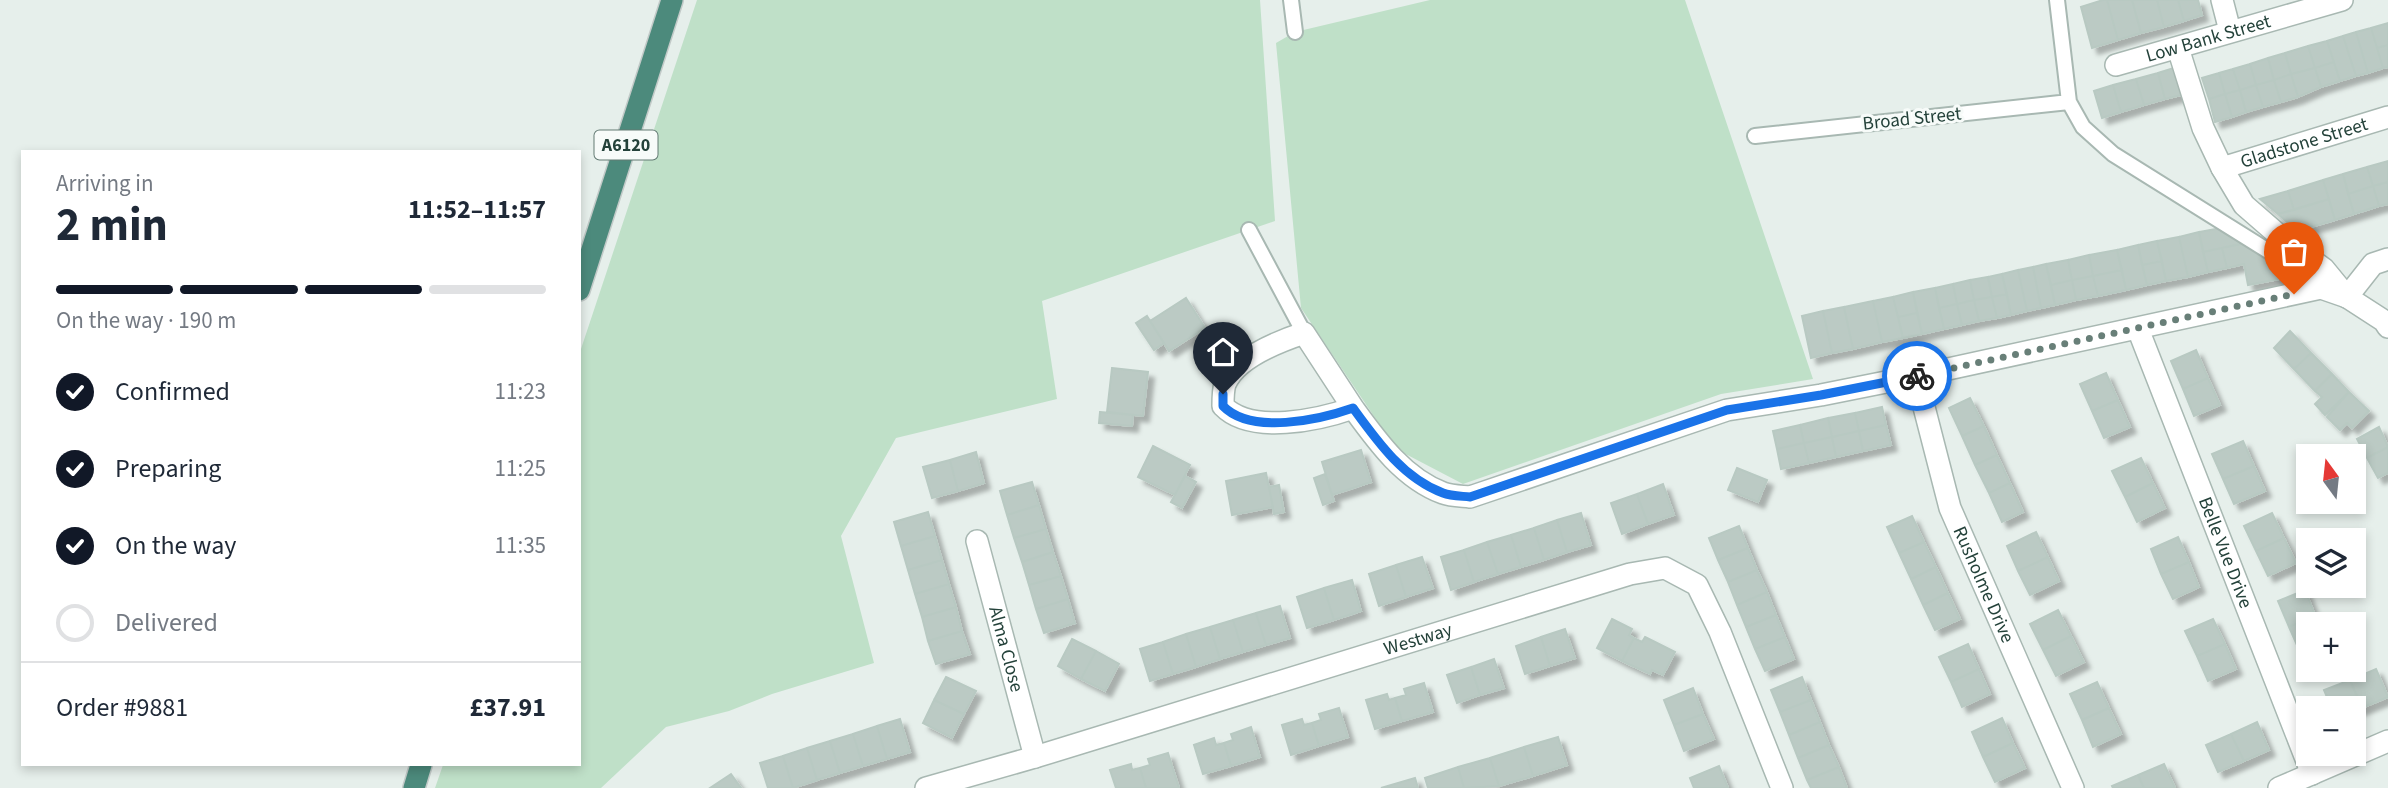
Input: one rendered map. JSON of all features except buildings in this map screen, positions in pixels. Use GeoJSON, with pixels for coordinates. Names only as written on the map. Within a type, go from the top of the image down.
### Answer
{"type":"FeatureCollection","features":[{"type":"Feature","properties":{"kind":"highway","name":"A6120"},"geometry":{"type":"LineString","coordinates":[[581,284],[672,0]]}},
{"type":"Feature","properties":{"kind":"highway"},"geometry":{"type":"LineString","coordinates":[[414,788],[421,766]]}},
{"type":"Feature","properties":{"kind":"street"},"geometry":{"type":"LineString","coordinates":[[2222,0],[2230,31]]}},
{"type":"Feature","properties":{"kind":"street","name":"Low Bank Street"},"geometry":{"type":"LineString","coordinates":[[2116,65],[2342,0]]}},
{"type":"Feature","properties":{"kind":"street","name":"Gladstone Street"},"geometry":{"type":"LineString","coordinates":[[2178,48],[2203,128],[2221,168],[2388,117]]}},
{"type":"Feature","properties":{"kind":"street"},"geometry":{"type":"LineString","coordinates":[[2221,168],[2244,205],[2324,269],[2347,297]]}},
{"type":"Feature","properties":{"kind":"street"},"geometry":{"type":"LineString","coordinates":[[2347,297],[2372,264],[2388,260]]}},
{"type":"Feature","properties":{"kind":"street"},"geometry":{"type":"LineString","coordinates":[[1353,408],[1301,420],[1273,422],[1245,420],[1231,414],[1223,406],[1226,383],[1249,358],[1304,333],[1382,447],[1416,478],[1444,494],[1470,497],[1727,410],[1916,376],[2320,288],[2347,297],[2384,321],[2388,327]]}},
{"type":"Feature","properties":{"kind":"street","name":"Belle Vue Drive"},"geometry":{"type":"LineString","coordinates":[[2138,329],[2312,774]]}},
{"type":"Feature","properties":{"kind":"street","name":"Rusholme Drive"},"geometry":{"type":"LineString","coordinates":[[1916,376],[1950,508],[2073,788]]}},
{"type":"Feature","properties":{"kind":"street","name":"Alma Close"},"geometry":{"type":"LineString","coordinates":[[977,541],[1035,757]]}},
{"type":"Feature","properties":{"kind":"street","name":"Westway"},"geometry":{"type":"LineString","coordinates":[[926,788],[1630,574],[1665,568],[1697,585],[1720,632],[1782,788]]}},
{"type":"Feature","properties":{"kind":"street"},"geometry":{"type":"LineString","coordinates":[[2279,788],[2388,741]]}},
{"type":"Feature","properties":{"kind":"lane"},"geometry":{"type":"LineString","coordinates":[[1291,0],[1295,32]]}},
{"type":"Feature","properties":{"kind":"lane"},"geometry":{"type":"LineString","coordinates":[[2057,0],[2069,102],[2083,127],[2113,154],[2289,264],[2320,288]]}},
{"type":"Feature","properties":{"kind":"lane","name":"Broad Street"},"geometry":{"type":"LineString","coordinates":[[1755,136],[2069,102]]}},
{"type":"Feature","properties":{"kind":"lane"},"geometry":{"type":"LineString","coordinates":[[1249,230],[1304,333]]}},
{"type":"Feature","properties":{"kind":"green space"},"geometry":{"type":"Polygon","coordinates":[[[697,0],[1260,0],[1275,221],[1042,301],[1057,399],[896,438],[841,536],[874,663],[772,694],[729,711],[666,727],[601,788],[435,788],[443,766],[581,766],[581,349],[697,0]]]}},
{"type":"Feature","properties":{"kind":"green space"},"geometry":{"type":"Polygon","coordinates":[[[1430,0],[1685,0],[1813,379],[1721,394],[1463,484],[1396,449],[1301,308],[1276,43],[1295,32],[1430,0]]]}},
{"type":"Feature","properties":{"kind":"way so far"},"geometry":{"type":"LineString","coordinates":[[1917,376],[2294,294]]}},
{"type":"Feature","properties":{"kind":"route"},"geometry":{"type":"LineString","coordinates":[[1223,394],[1223,406],[1231,414],[1245,420],[1301,420],[1353,408],[1382,447],[1416,478],[1444,494],[1470,497],[1727,410],[1917,376]]}}]}
